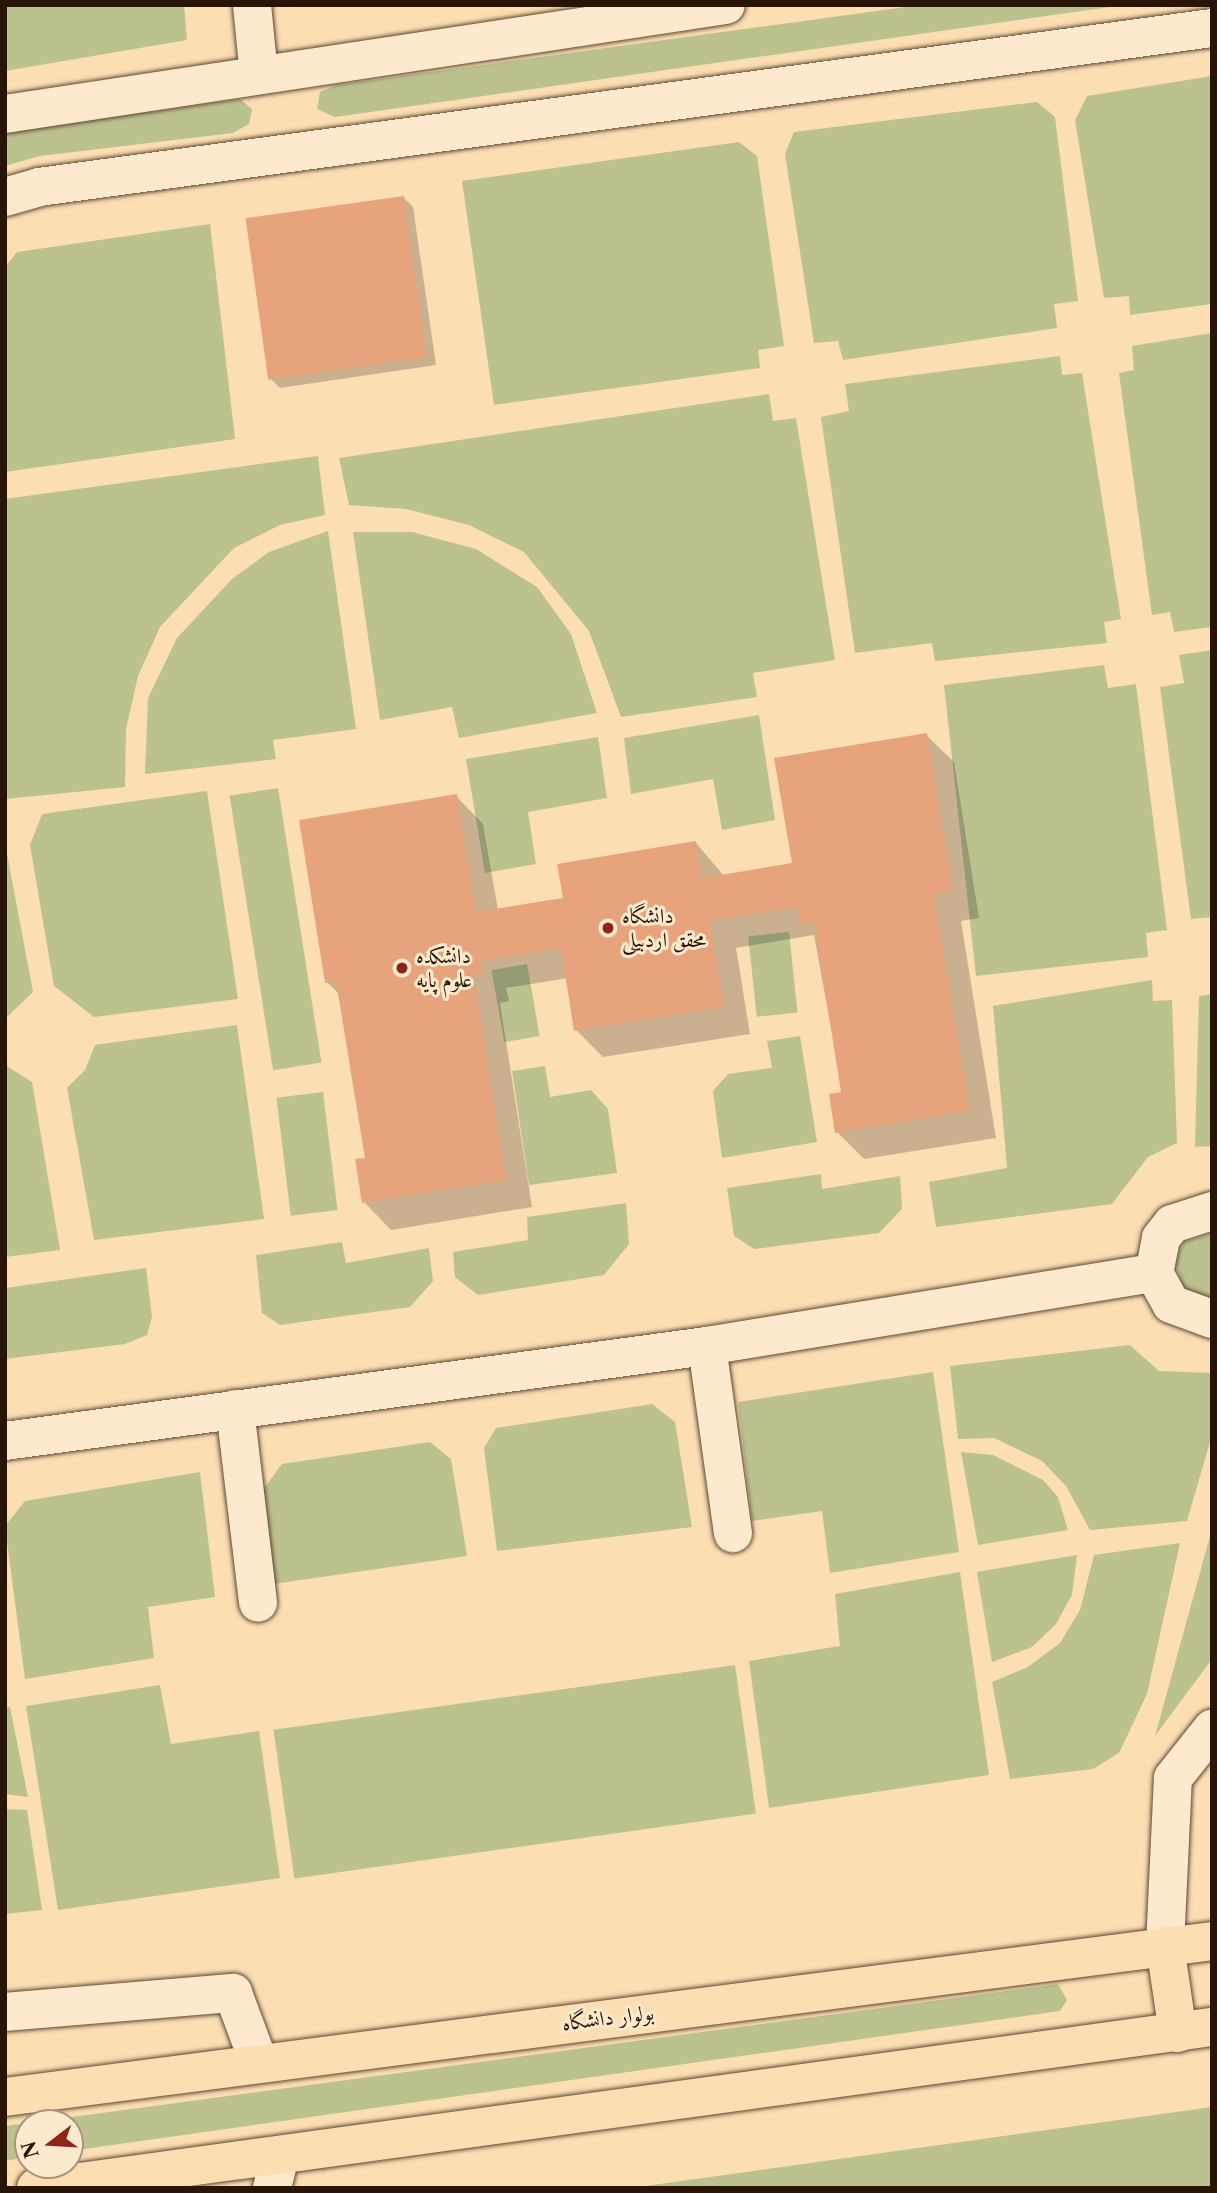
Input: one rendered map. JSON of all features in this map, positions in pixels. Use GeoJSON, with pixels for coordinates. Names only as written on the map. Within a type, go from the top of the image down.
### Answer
{"type":"FeatureCollection","features":[{"type":"Feature","properties":{"kind":"main road","name":"بولوار دانشگاه"},"geometry":{"type":"LineString","coordinates":[[5,2096],[1212,1941]]}},
{"type":"Feature","properties":{"kind":"main road"},"geometry":{"type":"LineString","coordinates":[[36,2188],[276,2171],[1195,2030],[1166,1945]]}},
{"type":"Feature","properties":{"kind":"street"},"geometry":{"type":"LineString","coordinates":[[252,5],[259,75]]}},
{"type":"Feature","properties":{"kind":"street"},"geometry":{"type":"LineString","coordinates":[[5,114],[726,5]]}},
{"type":"Feature","properties":{"kind":"street"},"geometry":{"type":"LineString","coordinates":[[5,197],[38,187],[1212,28]]}},
{"type":"Feature","properties":{"kind":"street"},"geometry":{"type":"LineString","coordinates":[[1212,1211],[1172,1224],[1161,1238],[1154,1273],[1171,1304],[1212,1319]]}},
{"type":"Feature","properties":{"kind":"street"},"geometry":{"type":"LineString","coordinates":[[5,1441],[707,1346],[1154,1273]]}},
{"type":"Feature","properties":{"kind":"street"},"geometry":{"type":"LineString","coordinates":[[707,1346],[733,1533]]}},
{"type":"Feature","properties":{"kind":"street"},"geometry":{"type":"LineString","coordinates":[[235,1409],[258,1603]]}},
{"type":"Feature","properties":{"kind":"street"},"geometry":{"type":"LineString","coordinates":[[1166,1945],[1173,1778],[1212,1729]]}},
{"type":"Feature","properties":{"kind":"street"},"geometry":{"type":"LineString","coordinates":[[5,2012],[233,1993],[259,2063]]}},
{"type":"Feature","properties":{"kind":"green space"},"geometry":{"type":"Polygon","coordinates":[[[5,5],[184,5],[187,40],[5,71],[5,5]]]}},
{"type":"Feature","properties":{"kind":"green space"},"geometry":{"type":"Polygon","coordinates":[[[920,5],[1124,5],[335,117],[317,109],[320,92],[336,85],[920,5]]]}},
{"type":"Feature","properties":{"kind":"green space"},"geometry":{"type":"Polygon","coordinates":[[[1212,76],[1212,304],[1130,315],[1129,296],[1104,298],[1075,120],[1087,96],[1212,76]]]}},
{"type":"Feature","properties":{"kind":"green space"},"geometry":{"type":"Polygon","coordinates":[[[240,99],[252,109],[249,124],[233,133],[40,156],[5,166],[5,132],[240,99]]]}},
{"type":"Feature","properties":{"kind":"green space"},"geometry":{"type":"Polygon","coordinates":[[[1037,102],[1055,117],[1078,301],[1054,304],[1057,328],[843,360],[838,341],[814,343],[785,154],[794,132],[1037,102]]]}},
{"type":"Feature","properties":{"kind":"green space"},"geometry":{"type":"Polygon","coordinates":[[[739,142],[757,156],[784,346],[758,350],[760,368],[494,405],[462,181],[739,142]]]}},
{"type":"Feature","properties":{"kind":"green space"},"geometry":{"type":"Polygon","coordinates":[[[210,224],[235,439],[5,472],[5,267],[17,252],[210,224]]]}},
{"type":"Feature","properties":{"kind":"green space"},"geometry":{"type":"Polygon","coordinates":[[[1212,333],[1212,627],[1174,632],[1170,612],[1152,615],[1119,373],[1134,370],[1132,346],[1212,333]]]}},
{"type":"Feature","properties":{"kind":"green space"},"geometry":{"type":"Polygon","coordinates":[[[1060,356],[1062,375],[1082,373],[1121,619],[1104,622],[1107,643],[935,661],[932,643],[855,653],[821,417],[849,411],[845,384],[1060,356]]]}},
{"type":"Feature","properties":{"kind":"green space"},"geometry":{"type":"Polygon","coordinates":[[[769,394],[773,421],[796,418],[835,660],[753,673],[757,697],[621,717],[589,631],[524,552],[469,525],[406,509],[349,505],[339,458],[769,394]]]}},
{"type":"Feature","properties":{"kind":"green space"},"geometry":{"type":"Polygon","coordinates":[[[318,456],[325,515],[280,525],[234,548],[160,627],[138,676],[126,729],[125,787],[5,799],[5,499],[318,456]]]}},
{"type":"Feature","properties":{"kind":"green space"},"geometry":{"type":"Polygon","coordinates":[[[328,531],[356,729],[273,740],[276,759],[145,774],[148,698],[177,638],[232,579],[269,552],[328,531]]]}},
{"type":"Feature","properties":{"kind":"green space"},"geometry":{"type":"Polygon","coordinates":[[[353,532],[412,532],[476,549],[537,587],[571,634],[597,713],[459,738],[452,707],[380,720],[353,532]]]}},
{"type":"Feature","properties":{"kind":"green space"},"geometry":{"type":"Polygon","coordinates":[[[1212,650],[1212,917],[1191,919],[1160,687],[1184,683],[1179,655],[1212,650]]]}},
{"type":"Feature","properties":{"kind":"green space"},"geometry":{"type":"Polygon","coordinates":[[[1104,665],[1108,688],[1136,684],[1167,930],[1146,933],[1148,957],[976,976],[944,685],[1104,665]]]}},
{"type":"Feature","properties":{"kind":"green space"},"geometry":{"type":"Polygon","coordinates":[[[759,715],[775,820],[722,830],[713,779],[631,794],[624,738],[759,715]]]}},
{"type":"Feature","properties":{"kind":"green space"},"geometry":{"type":"Polygon","coordinates":[[[598,737],[607,798],[528,812],[536,864],[485,873],[466,759],[598,737]]]}},
{"type":"Feature","properties":{"kind":"green space"},"geometry":{"type":"Polygon","coordinates":[[[278,788],[321,1063],[273,1070],[230,796],[278,788]]]}},
{"type":"Feature","properties":{"kind":"green space"},"geometry":{"type":"Polygon","coordinates":[[[207,791],[238,999],[94,1017],[54,986],[30,845],[42,814],[207,791]]]}},
{"type":"Feature","properties":{"kind":"green space"},"geometry":{"type":"Polygon","coordinates":[[[5,843],[33,992],[5,1019],[5,843]]]}},
{"type":"Feature","properties":{"kind":"green space"},"geometry":{"type":"Polygon","coordinates":[[[789,932],[797,1013],[757,1017],[748,936],[789,932]]]}},
{"type":"Feature","properties":{"kind":"green space"},"geometry":{"type":"Polygon","coordinates":[[[527,964],[540,1036],[504,1042],[492,970],[527,964]]]}},
{"type":"Feature","properties":{"kind":"green space"},"geometry":{"type":"Polygon","coordinates":[[[1152,980],[1153,1001],[1172,1000],[1177,1143],[1148,1157],[1112,1204],[936,1227],[929,1182],[1007,1168],[993,1006],[1152,980]]]}},
{"type":"Feature","properties":{"kind":"green space"},"geometry":{"type":"Polygon","coordinates":[[[1212,994],[1212,1146],[1195,1147],[1199,996],[1212,994]]]}},
{"type":"Feature","properties":{"kind":"green space"},"geometry":{"type":"Polygon","coordinates":[[[237,1025],[264,1219],[94,1240],[67,1088],[85,1070],[95,1045],[237,1025]]]}},
{"type":"Feature","properties":{"kind":"green space"},"geometry":{"type":"Polygon","coordinates":[[[800,1036],[817,1142],[722,1158],[713,1091],[728,1074],[772,1068],[767,1041],[800,1036]]]}},
{"type":"Feature","properties":{"kind":"green space"},"geometry":{"type":"Polygon","coordinates":[[[5,1065],[32,1082],[60,1250],[5,1257],[5,1065]]]}},
{"type":"Feature","properties":{"kind":"green space"},"geometry":{"type":"Polygon","coordinates":[[[545,1066],[550,1097],[591,1090],[608,1109],[617,1173],[529,1185],[512,1071],[545,1066]]]}},
{"type":"Feature","properties":{"kind":"green space"},"geometry":{"type":"Polygon","coordinates":[[[323,1092],[338,1210],[291,1216],[276,1098],[323,1092]]]}},
{"type":"Feature","properties":{"kind":"green space"},"geometry":{"type":"Polygon","coordinates":[[[821,1174],[822,1189],[900,1176],[902,1209],[879,1233],[754,1249],[734,1236],[727,1188],[821,1174]]]}},
{"type":"Feature","properties":{"kind":"green space"},"geometry":{"type":"Polygon","coordinates":[[[626,1203],[629,1244],[604,1275],[478,1295],[455,1277],[453,1252],[528,1240],[527,1217],[626,1203]]]}},
{"type":"Feature","properties":{"kind":"green space"},"geometry":{"type":"Polygon","coordinates":[[[1212,1233],[1212,1299],[1185,1291],[1174,1261],[1184,1242],[1212,1233]]]}},
{"type":"Feature","properties":{"kind":"green space"},"geometry":{"type":"Polygon","coordinates":[[[342,1242],[346,1263],[429,1248],[433,1281],[410,1307],[280,1325],[262,1313],[256,1255],[342,1242]]]}},
{"type":"Feature","properties":{"kind":"green space"},"geometry":{"type":"Polygon","coordinates":[[[146,1268],[152,1317],[147,1335],[125,1344],[5,1359],[5,1288],[146,1268]]]}},
{"type":"Feature","properties":{"kind":"green space"},"geometry":{"type":"Polygon","coordinates":[[[1130,1345],[1159,1371],[1212,1373],[1212,1435],[1187,1521],[1090,1530],[1066,1486],[1042,1461],[994,1438],[958,1439],[950,1366],[1130,1345]]]}},
{"type":"Feature","properties":{"kind":"green space"},"geometry":{"type":"Polygon","coordinates":[[[933,1372],[959,1552],[830,1573],[822,1511],[752,1521],[738,1402],[933,1372]]]}},
{"type":"Feature","properties":{"kind":"green space"},"geometry":{"type":"Polygon","coordinates":[[[652,1404],[675,1422],[692,1527],[497,1551],[484,1448],[496,1428],[652,1404]]]}},
{"type":"Feature","properties":{"kind":"green space"},"geometry":{"type":"Polygon","coordinates":[[[430,1442],[451,1459],[467,1556],[273,1584],[262,1491],[282,1464],[430,1442]]]}},
{"type":"Feature","properties":{"kind":"green space"},"geometry":{"type":"Polygon","coordinates":[[[961,1452],[993,1455],[1043,1480],[1058,1497],[1068,1530],[978,1545],[961,1452]]]}},
{"type":"Feature","properties":{"kind":"green space"},"geometry":{"type":"Polygon","coordinates":[[[200,1472],[215,1597],[148,1607],[154,1658],[25,1679],[5,1526],[25,1501],[200,1472]]]}},
{"type":"Feature","properties":{"kind":"green space"},"geometry":{"type":"Polygon","coordinates":[[[1212,1529],[1212,1659],[1155,1736],[1212,1529]]]}},
{"type":"Feature","properties":{"kind":"green space"},"geometry":{"type":"Polygon","coordinates":[[[1180,1543],[1147,1694],[1119,1753],[1093,1769],[1010,1779],[992,1682],[1028,1667],[1060,1643],[1080,1610],[1094,1555],[1180,1543]]]}},
{"type":"Feature","properties":{"kind":"green space"},"geometry":{"type":"Polygon","coordinates":[[[1077,1555],[1072,1595],[1056,1624],[1032,1647],[992,1662],[977,1572],[1077,1555]]]}},
{"type":"Feature","properties":{"kind":"green space"},"geometry":{"type":"Polygon","coordinates":[[[960,1572],[989,1775],[769,1808],[749,1661],[840,1646],[835,1594],[960,1572]]]}},
{"type":"Feature","properties":{"kind":"green space"},"geometry":{"type":"Polygon","coordinates":[[[735,1665],[756,1814],[294,1878],[274,1730],[735,1665]]]}},
{"type":"Feature","properties":{"kind":"green space"},"geometry":{"type":"Polygon","coordinates":[[[160,1685],[171,1744],[259,1731],[280,1878],[58,1910],[26,1706],[160,1685]]]}},
{"type":"Feature","properties":{"kind":"green space"},"geometry":{"type":"Polygon","coordinates":[[[10,1707],[28,1797],[5,1794],[5,1708],[10,1707]]]}},
{"type":"Feature","properties":{"kind":"green space"},"geometry":{"type":"Polygon","coordinates":[[[5,1809],[27,1810],[42,1910],[5,1914],[5,1809]]]}},
{"type":"Feature","properties":{"kind":"green space"},"geometry":{"type":"Polygon","coordinates":[[[1058,1984],[1067,2000],[1060,2011],[84,2149],[84,2115],[1058,1984]]]}},
{"type":"Feature","properties":{"kind":"green space"},"geometry":{"type":"Polygon","coordinates":[[[1212,2107],[1212,2188],[631,2188],[1212,2107]]]}},
{"type":"Feature","properties":{"kind":"green space"},"geometry":{"type":"Polygon","coordinates":[[[14,2125],[14,2159],[5,2161],[5,2126],[14,2125]]]}},
{"type":"Feature","properties":{"kind":"building"},"geometry":{"type":"Polygon","coordinates":[[[404,196],[427,357],[268,380],[246,218],[404,196]]]}},
{"type":"Feature","properties":{"kind":"building","name":"دانشکده علوم پایه"},"geometry":{"type":"Polygon","coordinates":[[[927,733],[953,891],[934,894],[970,1111],[835,1133],[829,1094],[841,1092],[814,921],[800,924],[797,907],[710,921],[724,1007],[574,1031],[561,948],[480,961],[483,974],[474,976],[506,1180],[362,1203],[355,1159],[365,1158],[336,981],[325,983],[299,820],[457,794],[476,912],[563,898],[557,864],[696,841],[702,878],[792,863],[774,758],[927,733]]]}},
{"type":"Feature","properties":{"kind":"place","name":"دانشگاه محقق اردبیلی"},"geometry":{"type":"Point","coordinates":[608,928]}},
{"type":"Feature","properties":{"kind":"place","name":"دانشکده علوم پایه"},"geometry":{"type":"Point","coordinates":[402,968]}}]}
